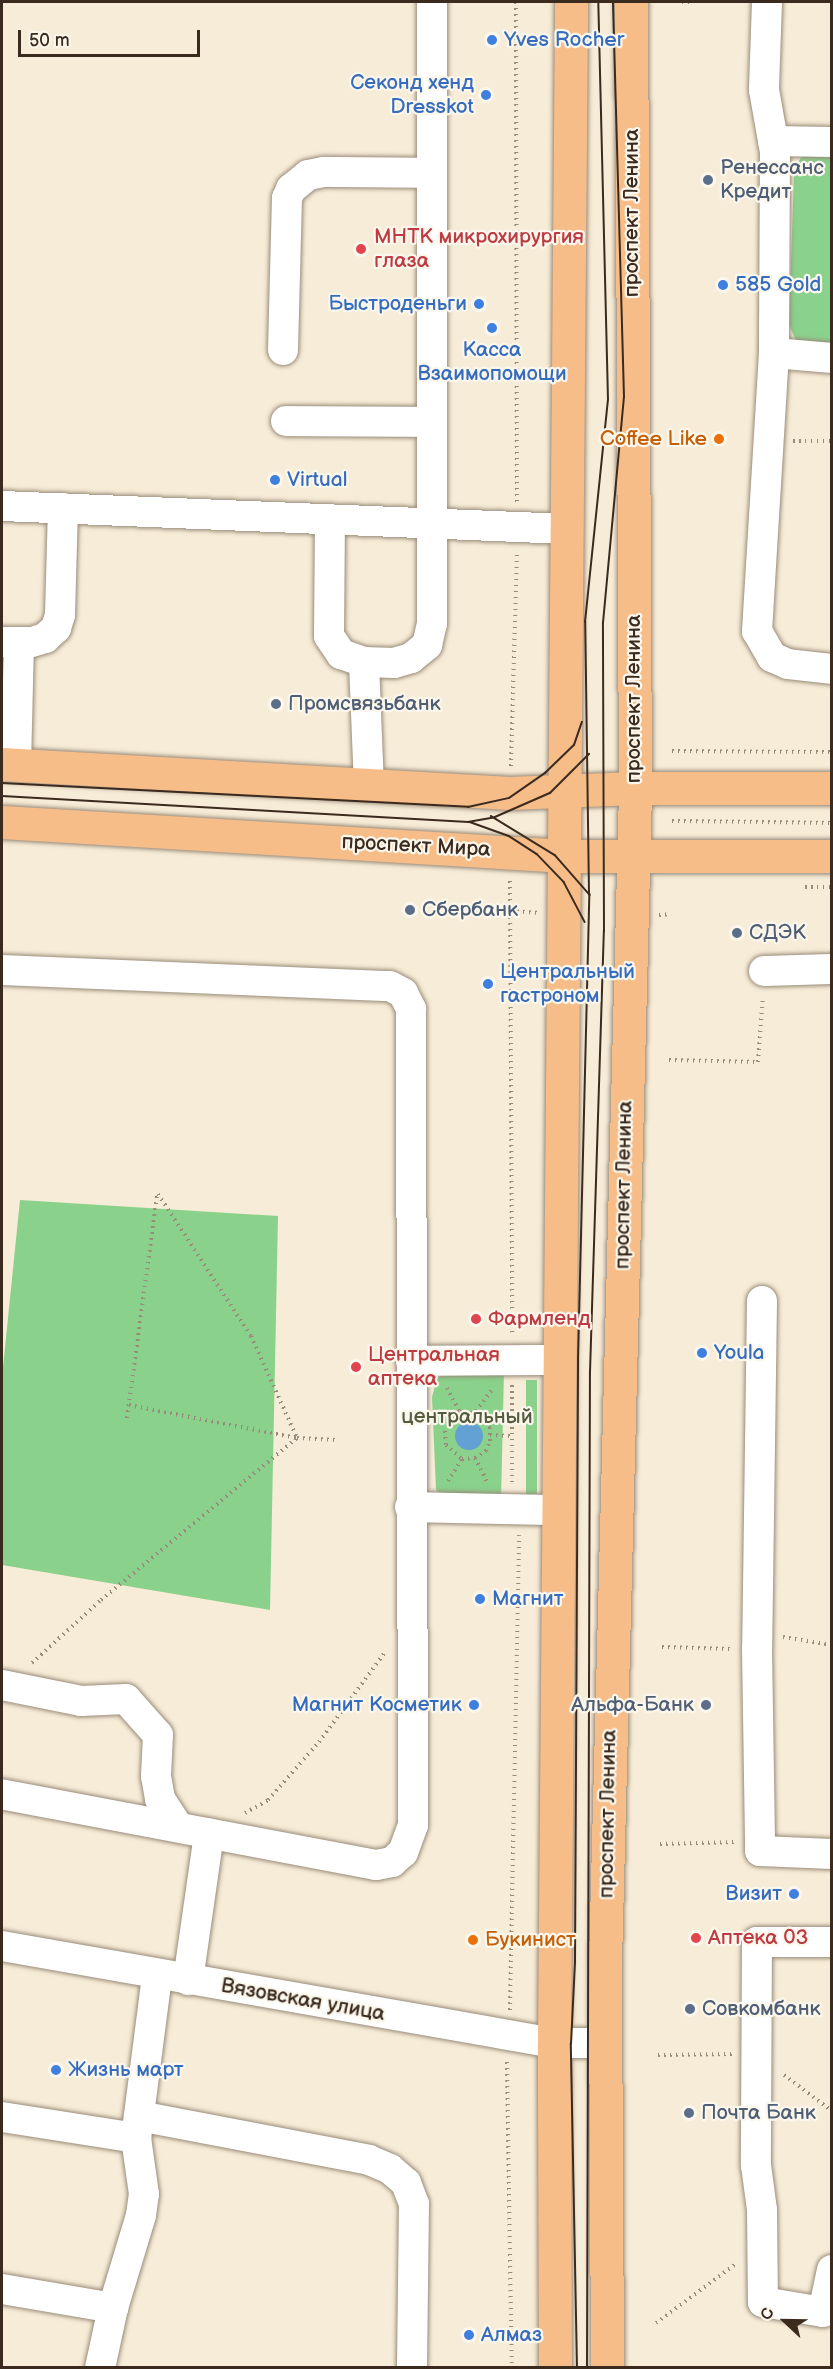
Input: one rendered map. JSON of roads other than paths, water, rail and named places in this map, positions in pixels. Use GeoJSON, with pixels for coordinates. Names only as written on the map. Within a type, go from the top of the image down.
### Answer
{"type":"FeatureCollection","features":[{"type":"Feature","properties":{"kind":"main road"},"geometry":{"type":"LineString","coordinates":[[555,2367],[554,2043],[559,1360],[566,856],[571,2]]}},
{"type":"Feature","properties":{"kind":"main road","name":"проспект Ленина"},"geometry":{"type":"LineString","coordinates":[[607,2367],[605,2043],[635,788],[631,2]]}},
{"type":"Feature","properties":{"kind":"main road"},"geometry":{"type":"LineString","coordinates":[[9,765],[369,787],[509,793],[566,793],[635,788],[831,788]]}},
{"type":"Feature","properties":{"kind":"main road","name":"проспект Мира"},"geometry":{"type":"LineString","coordinates":[[2,822],[566,856],[831,856]]}},
{"type":"Feature","properties":{"kind":"street"},"geometry":{"type":"LineString","coordinates":[[330,519],[329,636],[341,654],[364,662],[394,663],[411,658],[427,645],[432,624],[432,2]]}},
{"type":"Feature","properties":{"kind":"street"},"geometry":{"type":"LineString","coordinates":[[767,2],[764,90],[773,141],[774,353],[758,631],[772,657],[788,664],[831,669]]}},
{"type":"Feature","properties":{"kind":"street"},"geometry":{"type":"LineString","coordinates":[[773,141],[831,142]]}},
{"type":"Feature","properties":{"kind":"street"},"geometry":{"type":"LineString","coordinates":[[283,351],[286,198],[291,189],[308,175],[324,172],[432,173]]}},
{"type":"Feature","properties":{"kind":"street"},"geometry":{"type":"LineString","coordinates":[[774,353],[831,358]]}},
{"type":"Feature","properties":{"kind":"street"},"geometry":{"type":"LineString","coordinates":[[286,421],[431,422]]}},
{"type":"Feature","properties":{"kind":"street"},"geometry":{"type":"LineString","coordinates":[[2,506],[568,529]]}},
{"type":"Feature","properties":{"kind":"street"},"geometry":{"type":"LineString","coordinates":[[9,765],[10,642],[45,638],[56,628],[60,615],[63,508]]}},
{"type":"Feature","properties":{"kind":"street"},"geometry":{"type":"LineString","coordinates":[[364,662],[369,787]]}},
{"type":"Feature","properties":{"kind":"street"},"geometry":{"type":"LineString","coordinates":[[764,971],[831,969]]}},
{"type":"Feature","properties":{"kind":"street"},"geometry":{"type":"LineString","coordinates":[[2,970],[390,986],[404,993],[411,1009],[413,1032],[421,1361],[410,1508],[413,1826],[403,1852],[392,1862],[376,1865],[2,1794]]}},
{"type":"Feature","properties":{"kind":"street"},"geometry":{"type":"LineString","coordinates":[[762,1301],[756,1649],[760,1851],[831,1854]]}},
{"type":"Feature","properties":{"kind":"street"},"geometry":{"type":"LineString","coordinates":[[421,1361],[506,1374],[559,1360]]}},
{"type":"Feature","properties":{"kind":"street"},"geometry":{"type":"LineString","coordinates":[[410,1508],[558,1510]]}},
{"type":"Feature","properties":{"kind":"street"},"geometry":{"type":"LineString","coordinates":[[10,1687],[81,1701],[115,1696],[126,1699],[158,1735],[156,1776],[160,1799],[178,1827]]}},
{"type":"Feature","properties":{"kind":"street"},"geometry":{"type":"LineString","coordinates":[[188,1980],[209,1834]]}},
{"type":"Feature","properties":{"kind":"street"},"geometry":{"type":"LineString","coordinates":[[831,1942],[757,1942],[756,2165],[762,2245],[763,2302],[823,2312],[831,2270]]}},
{"type":"Feature","properties":{"kind":"street","name":"Вязовская улица"},"geometry":{"type":"LineString","coordinates":[[2,1946],[157,1976],[554,2043],[605,2043]]}},
{"type":"Feature","properties":{"kind":"street"},"geometry":{"type":"LineString","coordinates":[[100,2367],[113,2308],[144,2194],[138,2127],[157,1976]]}},
{"type":"Feature","properties":{"kind":"street"},"geometry":{"type":"LineString","coordinates":[[2,2117],[138,2127],[369,2160],[390,2169],[406,2183],[414,2204],[411,2367]]}},
{"type":"Feature","properties":{"kind":"street"},"geometry":{"type":"LineString","coordinates":[[2,2289],[113,2308]]}},
{"type":"Feature","properties":{"kind":"water","name":"центральный"},"geometry":{"type":"Polygon","coordinates":[[[469,1422],[479,1426],[483,1436],[479,1446],[469,1450],[459,1446],[455,1436],[459,1426],[469,1422]]]}},
{"type":"Feature","properties":{"kind":"tram line"},"geometry":{"type":"LineString","coordinates":[[577,2368],[571,2044],[575,1961],[578,1359],[589,894],[585,622],[608,400],[598,2]]}},
{"type":"Feature","properties":{"kind":"tram line"},"geometry":{"type":"LineString","coordinates":[[587,2368],[590,1372],[604,931],[603,623],[624,397],[613,2]]}},
{"type":"Feature","properties":{"kind":"tram line"},"geometry":{"type":"LineString","coordinates":[[2,783],[468,807],[509,798],[545,773],[574,745],[582,722]]}},
{"type":"Feature","properties":{"kind":"tram line"},"geometry":{"type":"LineString","coordinates":[[2,796],[468,822],[495,817],[550,793],[589,754]]}},
{"type":"Feature","properties":{"kind":"tram line"},"geometry":{"type":"LineString","coordinates":[[491,816],[555,855],[590,895]]}},
{"type":"Feature","properties":{"kind":"tram line"},"geometry":{"type":"LineString","coordinates":[[470,822],[509,836],[537,854],[564,882],[585,922]]}},
{"type":"Feature","properties":{"kind":"place","name":"Yves Rocher"},"geometry":{"type":"Point","coordinates":[492,40]}},
{"type":"Feature","properties":{"kind":"place","name":"Секонд хенд Dresskot"},"geometry":{"type":"Point","coordinates":[486,95]}},
{"type":"Feature","properties":{"kind":"place","name":"Ренессанс Кредит"},"geometry":{"type":"Point","coordinates":[708,180]}},
{"type":"Feature","properties":{"kind":"place","name":"МНТК микрохирургия глаза"},"geometry":{"type":"Point","coordinates":[361,249]}},
{"type":"Feature","properties":{"kind":"place","name":"585 Gold"},"geometry":{"type":"Point","coordinates":[723,285]}},
{"type":"Feature","properties":{"kind":"place","name":"Быстроденьги"},"geometry":{"type":"Point","coordinates":[479,304]}},
{"type":"Feature","properties":{"kind":"place","name":"Касса Взаимопомощи"},"geometry":{"type":"Point","coordinates":[492,328]}},
{"type":"Feature","properties":{"kind":"place","name":"Coffee Like"},"geometry":{"type":"Point","coordinates":[719,439]}},
{"type":"Feature","properties":{"kind":"place","name":"Virtual"},"geometry":{"type":"Point","coordinates":[275,480]}},
{"type":"Feature","properties":{"kind":"place","name":"Промсвязьбанк"},"geometry":{"type":"Point","coordinates":[276,704]}},
{"type":"Feature","properties":{"kind":"place","name":"Сбербанк"},"geometry":{"type":"Point","coordinates":[410,910]}},
{"type":"Feature","properties":{"kind":"place","name":"СДЭК"},"geometry":{"type":"Point","coordinates":[737,933]}},
{"type":"Feature","properties":{"kind":"place","name":"Центральный гастроном"},"geometry":{"type":"Point","coordinates":[488,984]}},
{"type":"Feature","properties":{"kind":"place","name":"Фармленд"},"geometry":{"type":"Point","coordinates":[476,1319]}},
{"type":"Feature","properties":{"kind":"place","name":"Youla"},"geometry":{"type":"Point","coordinates":[702,1353]}},
{"type":"Feature","properties":{"kind":"place","name":"Центральная аптека"},"geometry":{"type":"Point","coordinates":[356,1367]}},
{"type":"Feature","properties":{"kind":"place","name":"Магнит"},"geometry":{"type":"Point","coordinates":[480,1599]}},
{"type":"Feature","properties":{"kind":"place","name":"Магнит Косметик"},"geometry":{"type":"Point","coordinates":[474,1705]}},
{"type":"Feature","properties":{"kind":"place","name":"Альфа-Банк"},"geometry":{"type":"Point","coordinates":[706,1705]}},
{"type":"Feature","properties":{"kind":"place","name":"Визит"},"geometry":{"type":"Point","coordinates":[794,1894]}},
{"type":"Feature","properties":{"kind":"place","name":"Аптека 03"},"geometry":{"type":"Point","coordinates":[696,1938]}},
{"type":"Feature","properties":{"kind":"place","name":"Букинист"},"geometry":{"type":"Point","coordinates":[473,1940]}},
{"type":"Feature","properties":{"kind":"place","name":"Совкомбанк"},"geometry":{"type":"Point","coordinates":[690,2009]}},
{"type":"Feature","properties":{"kind":"place","name":"Жизнь март"},"geometry":{"type":"Point","coordinates":[56,2070]}},
{"type":"Feature","properties":{"kind":"place","name":"Почта Банк"},"geometry":{"type":"Point","coordinates":[689,2113]}},
{"type":"Feature","properties":{"kind":"place","name":"Алмаз"},"geometry":{"type":"Point","coordinates":[469,2335]}}]}
